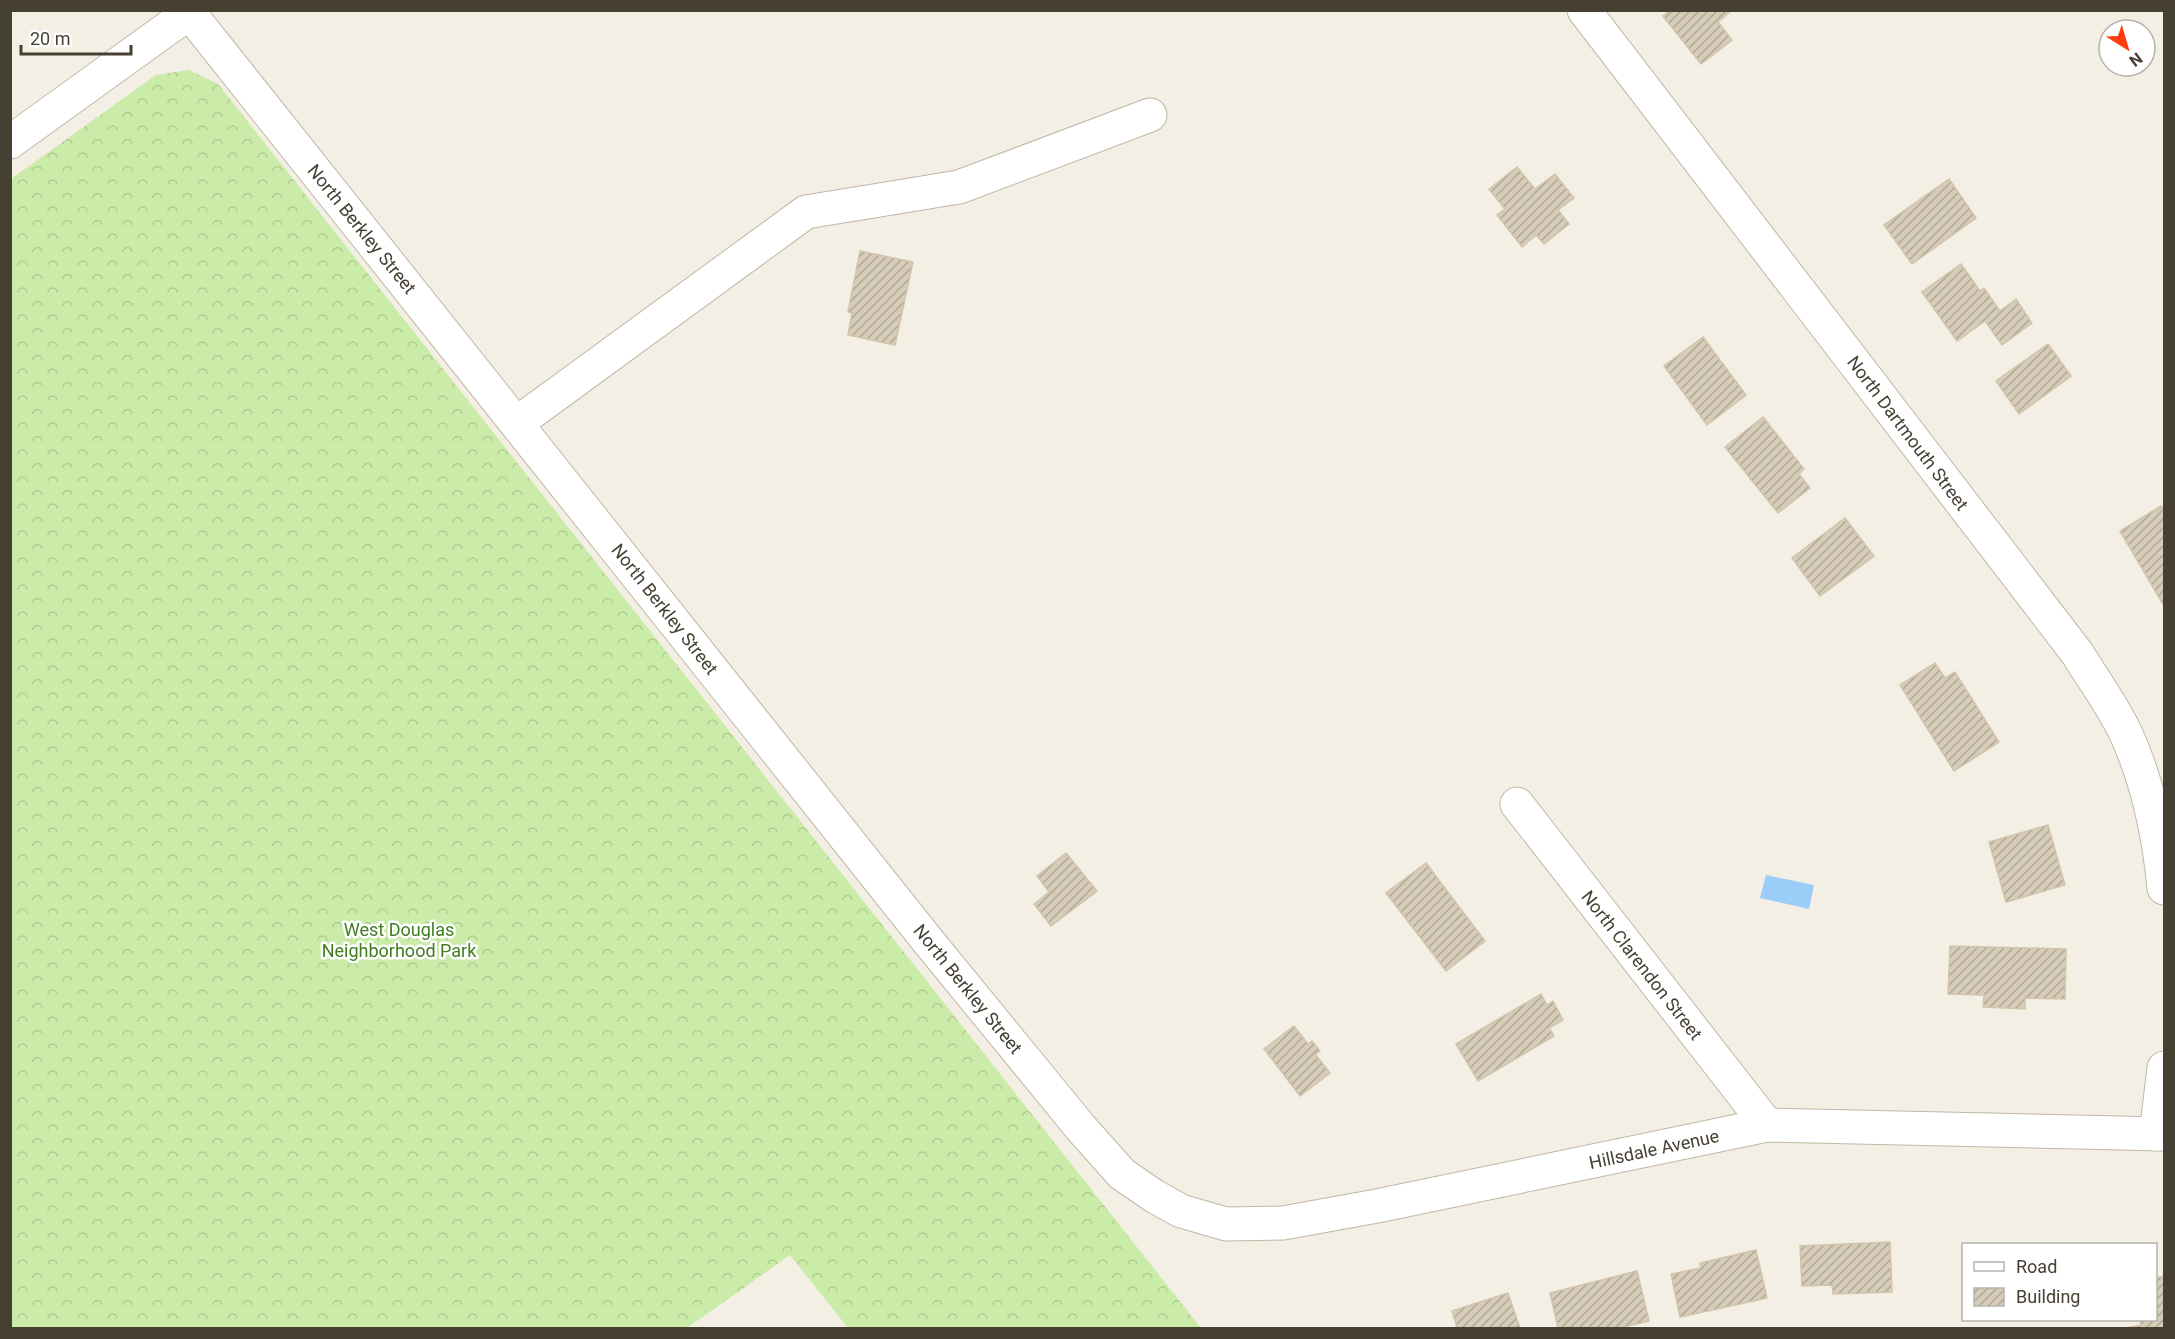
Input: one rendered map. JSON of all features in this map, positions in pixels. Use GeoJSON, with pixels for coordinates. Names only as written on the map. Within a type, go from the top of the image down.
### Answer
{"type":"FeatureCollection","features":[{"type":"Feature","properties":{"kind":"street","name":"North Dartmouth Street"},"geometry":{"type":"LineString","coordinates":[[1584,10],[2077,653],[2127,735],[2150,796],[2160,849],[2164,888]]}},
{"type":"Feature","properties":{"kind":"street"},"geometry":{"type":"LineString","coordinates":[[10,142],[189,12]]}},
{"type":"Feature","properties":{"kind":"street","name":"North Berkley Street"},"geometry":{"type":"LineString","coordinates":[[189,12],[928,941],[1081,1128],[1122,1174],[1154,1196]]}},
{"type":"Feature","properties":{"kind":"street"},"geometry":{"type":"LineString","coordinates":[[517,423],[806,212],[959,187],[1150,115]]}},
{"type":"Feature","properties":{"kind":"street","name":"North Clarendon Street"},"geometry":{"type":"LineString","coordinates":[[1517,804],[1767,1125]]}},
{"type":"Feature","properties":{"kind":"street"},"geometry":{"type":"LineString","coordinates":[[2160,1134],[2164,1068]]}},
{"type":"Feature","properties":{"kind":"street","name":"Hillsdale Avenue"},"geometry":{"type":"LineString","coordinates":[[1154,1196],[1181,1211],[1226,1224],[1283,1223],[1377,1206],[1767,1125],[2160,1134]]}},
{"type":"Feature","properties":{"kind":"green space","name":"West Douglas Neighborhood Park"},"geometry":{"type":"Polygon","coordinates":[[[189,70],[218,84],[1201,1328],[848,1328],[790,1255],[687,1328],[11,1328],[11,179],[156,75],[189,70]]]}},
{"type":"Feature","properties":{"kind":"water"},"geometry":{"type":"Polygon","coordinates":[[[1766,875],[1814,885],[1809,909],[1760,898],[1766,875]]]}},
{"type":"Feature","properties":{"kind":"building"},"geometry":{"type":"Polygon","coordinates":[[[1670,10],[1732,10],[1718,22],[1732,40],[1701,64],[1663,16],[1670,10]]]}},
{"type":"Feature","properties":{"kind":"building"},"geometry":{"type":"Polygon","coordinates":[[[1517,167],[1535,189],[1555,174],[1574,198],[1558,210],[1569,224],[1544,244],[1536,235],[1522,247],[1497,215],[1505,209],[1489,189],[1517,167]]]}},
{"type":"Feature","properties":{"kind":"building"},"geometry":{"type":"Polygon","coordinates":[[[1949,179],[1976,218],[1912,264],[1884,225],[1949,179]]]}},
{"type":"Feature","properties":{"kind":"building"},"geometry":{"type":"Polygon","coordinates":[[[860,251],[913,262],[895,345],[848,335],[852,313],[848,312],[860,251]]]}},
{"type":"Feature","properties":{"kind":"building"},"geometry":{"type":"Polygon","coordinates":[[[1961,264],[1980,291],[1984,288],[2000,311],[2016,299],[2032,323],[2002,345],[1985,321],[1957,341],[1922,292],[1961,264]]]}},
{"type":"Feature","properties":{"kind":"building"},"geometry":{"type":"Polygon","coordinates":[[[1703,337],[1746,395],[1707,425],[1664,366],[1703,337]]]}},
{"type":"Feature","properties":{"kind":"building"},"geometry":{"type":"Polygon","coordinates":[[[2048,344],[2071,376],[2019,414],[1996,381],[2048,344]]]}},
{"type":"Feature","properties":{"kind":"building"},"geometry":{"type":"Polygon","coordinates":[[[1763,417],[1804,469],[1799,474],[1810,488],[1778,513],[1725,447],[1763,417]]]}},
{"type":"Feature","properties":{"kind":"building"},"geometry":{"type":"Polygon","coordinates":[[[2161,506],[2164,511],[2164,606],[2120,531],[2161,506]]]}},
{"type":"Feature","properties":{"kind":"building"},"geometry":{"type":"Polygon","coordinates":[[[1845,518],[1874,556],[1820,596],[1792,558],[1845,518]]]}},
{"type":"Feature","properties":{"kind":"building"},"geometry":{"type":"Polygon","coordinates":[[[1935,663],[1945,678],[1955,672],[1999,742],[1954,771],[1900,685],[1935,663]]]}},
{"type":"Feature","properties":{"kind":"building"},"geometry":{"type":"Polygon","coordinates":[[[2048,825],[2065,885],[2006,902],[1989,842],[2048,825]]]}},
{"type":"Feature","properties":{"kind":"building"},"geometry":{"type":"Polygon","coordinates":[[[1066,853],[1097,891],[1051,926],[1034,904],[1049,892],[1037,876],[1066,853]]]}},
{"type":"Feature","properties":{"kind":"building"},"geometry":{"type":"Polygon","coordinates":[[[1426,863],[1485,941],[1446,971],[1386,893],[1426,863]]]}},
{"type":"Feature","properties":{"kind":"building"},"geometry":{"type":"Polygon","coordinates":[[[1950,946],[2066,949],[2065,999],[2025,998],[2025,1009],[1983,1007],[1984,995],[1948,994],[1950,946]]]}},
{"type":"Feature","properties":{"kind":"building"},"geometry":{"type":"Polygon","coordinates":[[[1541,994],[1547,1005],[1553,1001],[1563,1020],[1549,1028],[1554,1036],[1478,1081],[1456,1044],[1541,994]]]}},
{"type":"Feature","properties":{"kind":"building"},"geometry":{"type":"Polygon","coordinates":[[[1294,1026],[1308,1044],[1312,1041],[1320,1051],[1315,1054],[1330,1073],[1300,1096],[1264,1049],[1294,1026]]]}},
{"type":"Feature","properties":{"kind":"building"},"geometry":{"type":"Polygon","coordinates":[[[1890,1242],[1892,1292],[1833,1294],[1832,1285],[1802,1286],[1800,1246],[1890,1242]]]}},
{"type":"Feature","properties":{"kind":"building"},"geometry":{"type":"Polygon","coordinates":[[[1756,1250],[1767,1298],[1680,1317],[1671,1274],[1701,1268],[1700,1263],[1756,1250]]]}},
{"type":"Feature","properties":{"kind":"building"},"geometry":{"type":"Polygon","coordinates":[[[1637,1271],[1649,1321],[1620,1328],[1558,1328],[1550,1293],[1637,1271]]]}},
{"type":"Feature","properties":{"kind":"building"},"geometry":{"type":"Polygon","coordinates":[[[2164,1276],[2164,1328],[2125,1328],[2141,1325],[2140,1321],[2157,1321],[2157,1278],[2164,1276]]]}},
{"type":"Feature","properties":{"kind":"building"},"geometry":{"type":"Polygon","coordinates":[[[1508,1293],[1520,1328],[1452,1328],[1457,1327],[1452,1311],[1508,1293]]]}}]}
